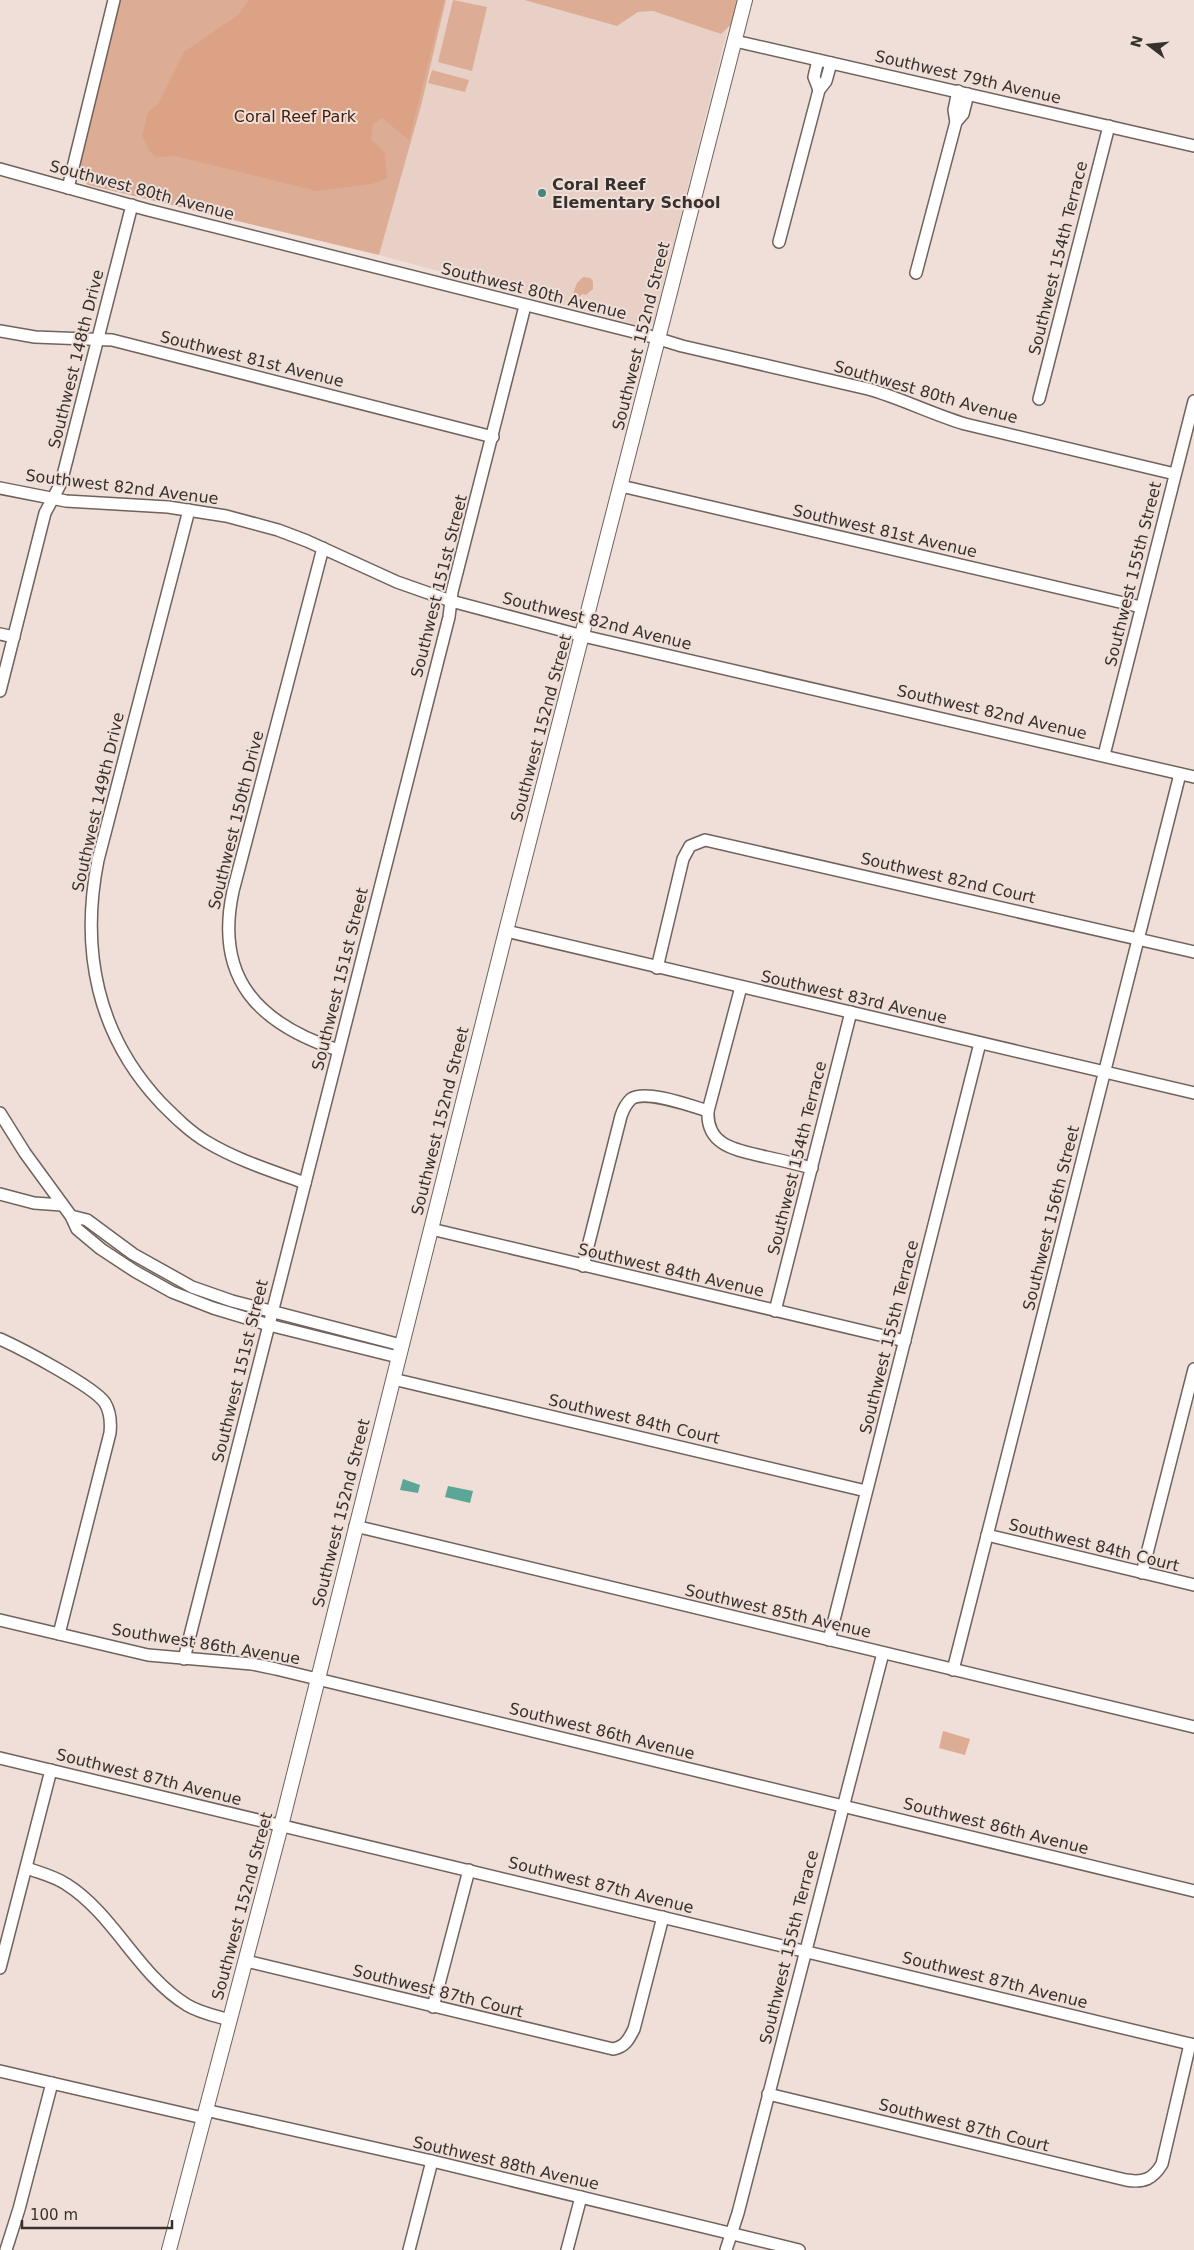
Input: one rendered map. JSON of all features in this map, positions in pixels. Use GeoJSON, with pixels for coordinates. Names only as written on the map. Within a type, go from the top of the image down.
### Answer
{"type":"FeatureCollection","features":[{"type":"Feature","properties":{"kind":"main road","name":"Southwest 152nd Street"},"geometry":{"type":"LineString","coordinates":[[169,2250],[281,1826],[506,931],[745,0]]}},
{"type":"Feature","properties":{"kind":"street"},"geometry":{"type":"LineString","coordinates":[[68,188],[114,0]]}},
{"type":"Feature","properties":{"kind":"street","name":"Southwest 79th Avenue"},"geometry":{"type":"LineString","coordinates":[[735,41],[1194,146]]}},
{"type":"Feature","properties":{"kind":"street"},"geometry":{"type":"LineString","coordinates":[[818,60],[814,78],[818,90]]}},
{"type":"Feature","properties":{"kind":"street"},"geometry":{"type":"LineString","coordinates":[[779,242],[818,90],[826,81],[831,63]]}},
{"type":"Feature","properties":{"kind":"street"},"geometry":{"type":"LineString","coordinates":[[916,273],[956,122],[954,110],[963,93]]}},
{"type":"Feature","properties":{"kind":"street","name":"Southwest 154th Terrace"},"geometry":{"type":"LineString","coordinates":[[1039,399],[1109,126]]}},
{"type":"Feature","properties":{"kind":"street","name":"Southwest 80th Avenue"},"geometry":{"type":"LineString","coordinates":[[0,169],[132,205],[682,346],[876,392],[964,424],[1175,474]]}},
{"type":"Feature","properties":{"kind":"street","name":"Southwest 148th Drive"},"geometry":{"type":"LineString","coordinates":[[0,692],[46,512],[61,483],[132,205]]}},
{"type":"Feature","properties":{"kind":"street","name":"Southwest 151st Street"},"geometry":{"type":"LineString","coordinates":[[184,1659],[449,617],[450,601],[525,306]]}},
{"type":"Feature","properties":{"kind":"street","name":"Southwest 81st Avenue"},"geometry":{"type":"LineString","coordinates":[[0,331],[35,338],[112,340],[493,437]]}},
{"type":"Feature","properties":{"kind":"street","name":"Southwest 155th Street"},"geometry":{"type":"LineString","coordinates":[[1104,755],[1194,401]]}},
{"type":"Feature","properties":{"kind":"street","name":"Southwest 81st Avenue"},"geometry":{"type":"LineString","coordinates":[[621,486],[1141,607]]}},
{"type":"Feature","properties":{"kind":"street","name":"Southwest 82nd Avenue"},"geometry":{"type":"LineString","coordinates":[[0,488],[53,499],[189,510],[226,516],[270,528],[323,548],[397,582],[450,601],[583,636],[1194,777]]}},
{"type":"Feature","properties":{"kind":"street","name":"Southwest 149th Drive"},"geometry":{"type":"LineString","coordinates":[[189,510],[98,860],[90,905],[91,947],[94,970],[105,1013],[114,1034],[138,1075],[171,1114],[206,1141],[226,1152],[305,1182]]}},
{"type":"Feature","properties":{"kind":"street","name":"Southwest 150th Drive"},"geometry":{"type":"LineString","coordinates":[[323,548],[233,891],[227,936],[240,979],[256,1003],[278,1023],[301,1036],[338,1050]]}},
{"type":"Feature","properties":{"kind":"street"},"geometry":{"type":"LineString","coordinates":[[0,634],[14,637]]}},
{"type":"Feature","properties":{"kind":"street","name":"Southwest 156th Street"},"geometry":{"type":"LineString","coordinates":[[954,1670],[1180,774]]}},
{"type":"Feature","properties":{"kind":"street","name":"Southwest 82nd Court"},"geometry":{"type":"LineString","coordinates":[[656,968],[683,859],[686,852],[695,842],[705,840],[719,841],[1194,952]]}},
{"type":"Feature","properties":{"kind":"street","name":"Southwest 83rd Avenue"},"geometry":{"type":"LineString","coordinates":[[506,931],[656,968],[1194,1093]]}},
{"type":"Feature","properties":{"kind":"street"},"geometry":{"type":"LineString","coordinates":[[741,987],[708,1111],[708,1122],[713,1134],[726,1146],[812,1168]]}},
{"type":"Feature","properties":{"kind":"street","name":"Southwest 154th Terrace"},"geometry":{"type":"LineString","coordinates":[[775,1311],[851,1012]]}},
{"type":"Feature","properties":{"kind":"street","name":"Southwest 155th Terrace"},"geometry":{"type":"LineString","coordinates":[[829,1640],[980,1043]]}},
{"type":"Feature","properties":{"kind":"street"},"geometry":{"type":"LineString","coordinates":[[583,1266],[621,1116],[631,1099],[640,1096],[653,1096],[708,1111]]}},
{"type":"Feature","properties":{"kind":"street"},"geometry":{"type":"LineString","coordinates":[[0,1113],[25,1153],[71,1216],[78,1229],[101,1249],[154,1283],[212,1308],[269,1325],[400,1351]]}},
{"type":"Feature","properties":{"kind":"street"},"geometry":{"type":"LineString","coordinates":[[0,1194],[34,1203],[62,1205]]}},
{"type":"Feature","properties":{"kind":"street"},"geometry":{"type":"LineString","coordinates":[[71,1216],[86,1220],[133,1254],[192,1287],[232,1301],[272,1311],[400,1351]]}},
{"type":"Feature","properties":{"kind":"street","name":"Southwest 84th Avenue"},"geometry":{"type":"LineString","coordinates":[[431,1230],[905,1341]]}},
{"type":"Feature","properties":{"kind":"street"},"geometry":{"type":"LineString","coordinates":[[0,1339],[29,1353],[82,1385],[104,1402],[110,1417],[110,1433],[59,1634]]}},
{"type":"Feature","properties":{"kind":"street"},"geometry":{"type":"LineString","coordinates":[[1142,1573],[1194,1369]]}},
{"type":"Feature","properties":{"kind":"street","name":"Southwest 84th Court"},"geometry":{"type":"LineString","coordinates":[[393,1379],[866,1491]]}},
{"type":"Feature","properties":{"kind":"street","name":"Southwest 85th Avenue"},"geometry":{"type":"LineString","coordinates":[[355,1526],[1194,1727]]}},
{"type":"Feature","properties":{"kind":"street","name":"Southwest 84th Court"},"geometry":{"type":"LineString","coordinates":[[987,1536],[1194,1585]]}},
{"type":"Feature","properties":{"kind":"street","name":"Southwest 86th Avenue"},"geometry":{"type":"LineString","coordinates":[[0,1620],[148,1655],[252,1664],[1194,1891]]}},
{"type":"Feature","properties":{"kind":"street","name":"Southwest 155th Terrace"},"geometry":{"type":"LineString","coordinates":[[726,2250],[738,2213],[883,1653]]}},
{"type":"Feature","properties":{"kind":"street","name":"Southwest 87th Avenue"},"geometry":{"type":"LineString","coordinates":[[0,1758],[1192,2045]]}},
{"type":"Feature","properties":{"kind":"street"},"geometry":{"type":"LineString","coordinates":[[0,1968],[51,1770]]}},
{"type":"Feature","properties":{"kind":"street"},"geometry":{"type":"LineString","coordinates":[[27,1868],[64,1882],[81,1895],[161,1984],[179,2000],[196,2010],[230,2020]]}},
{"type":"Feature","properties":{"kind":"street"},"geometry":{"type":"LineString","coordinates":[[434,2007],[469,1870]]}},
{"type":"Feature","properties":{"kind":"street","name":"Southwest 87th Court"},"geometry":{"type":"LineString","coordinates":[[246,1962],[613,2049],[622,2046],[631,2036],[637,2022],[663,1917]]}},
{"type":"Feature","properties":{"kind":"street","name":"Southwest 87th Court"},"geometry":{"type":"LineString","coordinates":[[768,2094],[1126,2180],[1142,2182],[1152,2178],[1164,2158],[1192,2045]]}},
{"type":"Feature","properties":{"kind":"street","name":"Southwest 88th Avenue"},"geometry":{"type":"LineString","coordinates":[[0,2070],[52,2083],[432,2162],[799,2250]]}},
{"type":"Feature","properties":{"kind":"street"},"geometry":{"type":"LineString","coordinates":[[6,2250],[52,2083]]}},
{"type":"Feature","properties":{"kind":"street"},"geometry":{"type":"LineString","coordinates":[[410,2250],[432,2162]]}},
{"type":"Feature","properties":{"kind":"street"},"geometry":{"type":"LineString","coordinates":[[567,2250],[581,2197]]}},
{"type":"Feature","properties":{"kind":"shaded area","name":"Coral Reef Elementary School"},"geometry":{"type":"Polygon","coordinates":[[[446,0],[524,0],[617,26],[638,12],[653,11],[721,34],[728,28],[654,322],[651,326],[634,324],[379,255],[421,106],[446,0]]]}},
{"type":"Feature","properties":{"kind":"green space","name":"Coral Reef Park"},"geometry":{"type":"Polygon","coordinates":[[[120,0],[446,0],[421,106],[379,255],[88,185],[75,173],[120,0]]]}},
{"type":"Feature","properties":{"kind":"green space"},"geometry":{"type":"Polygon","coordinates":[[[249,0],[444,0],[409,140],[382,118],[373,124],[371,140],[385,152],[387,178],[372,184],[317,191],[175,156],[157,157],[150,152],[142,135],[148,112],[158,104],[184,52],[238,15],[249,0]]]}},
{"type":"Feature","properties":{"kind":"green space"},"geometry":{"type":"Polygon","coordinates":[[[453,0],[487,7],[472,71],[438,62],[453,0]]]}},
{"type":"Feature","properties":{"kind":"green space"},"geometry":{"type":"Polygon","coordinates":[[[524,0],[738,0],[733,23],[721,34],[653,11],[638,12],[617,26],[524,0]]]}},
{"type":"Feature","properties":{"kind":"green space"},"geometry":{"type":"Polygon","coordinates":[[[432,70],[469,80],[465,92],[428,83],[432,70]]]}},
{"type":"Feature","properties":{"kind":"green space"},"geometry":{"type":"Polygon","coordinates":[[[583,277],[590,278],[593,281],[593,289],[586,295],[583,294],[578,297],[573,293],[577,283],[583,277]]]}},
{"type":"Feature","properties":{"kind":"green space"},"geometry":{"type":"Polygon","coordinates":[[[943,1731],[970,1739],[965,1755],[939,1748],[943,1731]]]}},
{"type":"Feature","properties":{"kind":"water"},"geometry":{"type":"Polygon","coordinates":[[[403,1479],[420,1485],[418,1493],[400,1490],[403,1479]]]}},
{"type":"Feature","properties":{"kind":"water"},"geometry":{"type":"Polygon","coordinates":[[[448,1486],[473,1491],[470,1503],[445,1497],[448,1486]]]}},
{"type":"Feature","properties":{"kind":"place","name":"Coral Reef Elementary School"},"geometry":{"type":"Point","coordinates":[542,193]}}]}
